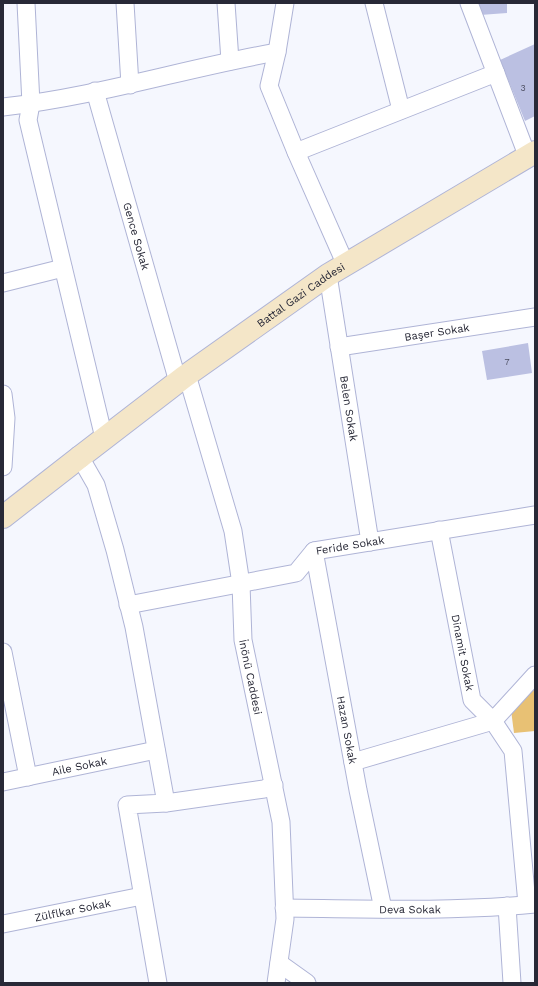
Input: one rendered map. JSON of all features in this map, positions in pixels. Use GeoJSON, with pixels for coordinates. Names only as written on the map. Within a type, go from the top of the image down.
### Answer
{"type":"FeatureCollection","features":[{"type":"Feature","properties":{"kind":"street"},"geometry":{"type":"LineString","coordinates":[[26,3],[31,104],[28,120],[104,438]]}},
{"type":"Feature","properties":{"kind":"street"},"geometry":{"type":"LineString","coordinates":[[125,3],[130,85]]}},
{"type":"Feature","properties":{"kind":"street"},"geometry":{"type":"LineString","coordinates":[[226,3],[230,60]]}},
{"type":"Feature","properties":{"kind":"street","name":"Belen Sokak"},"geometry":{"type":"LineString","coordinates":[[285,3],[277,52],[269,86],[296,152],[336,269],[339,347],[370,542]]}},
{"type":"Feature","properties":{"kind":"street"},"geometry":{"type":"LineString","coordinates":[[374,3],[401,110]]}},
{"type":"Feature","properties":{"kind":"street"},"geometry":{"type":"LineString","coordinates":[[470,3],[496,73],[531,154]]}},
{"type":"Feature","properties":{"kind":"street"},"geometry":{"type":"LineString","coordinates":[[3,107],[31,104],[130,85],[190,72],[230,60],[277,52]]}},
{"type":"Feature","properties":{"kind":"street"},"geometry":{"type":"LineString","coordinates":[[296,152],[496,73]]}},
{"type":"Feature","properties":{"kind":"street","name":"Gence Sokak"},"geometry":{"type":"LineString","coordinates":[[96,91],[183,378]]}},
{"type":"Feature","properties":{"kind":"street","name":"Battal Gazi Caddesi"},"geometry":{"type":"LineString","coordinates":[[3,517],[183,378],[336,269],[531,154]]}},
{"type":"Feature","properties":{"kind":"street"},"geometry":{"type":"LineString","coordinates":[[3,283],[63,268]]}},
{"type":"Feature","properties":{"kind":"street","name":"Başer Sokak"},"geometry":{"type":"LineString","coordinates":[[339,347],[535,317]]}},
{"type":"Feature","properties":{"kind":"street","name":"İnönü Caddesi"},"geometry":{"type":"LineString","coordinates":[[183,378],[233,531],[241,584],[243,640],[281,822],[285,919],[276,983]]}},
{"type":"Feature","properties":{"kind":"street"},"geometry":{"type":"LineString","coordinates":[[3,394],[6,418],[3,466]]}},
{"type":"Feature","properties":{"kind":"street"},"geometry":{"type":"LineString","coordinates":[[80,457],[96,485],[115,550],[134,627],[166,803]]}},
{"type":"Feature","properties":{"kind":"street","name":"Feride Sokak"},"geometry":{"type":"LineString","coordinates":[[128,605],[296,573],[314,550],[535,515]]}},
{"type":"Feature","properties":{"kind":"street","name":"Dinamit Sokak"},"geometry":{"type":"LineString","coordinates":[[439,530],[472,700],[493,721],[513,751],[531,904]]}},
{"type":"Feature","properties":{"kind":"street","name":"Hazan Sokak"},"geometry":{"type":"LineString","coordinates":[[314,550],[353,762],[383,909]]}},
{"type":"Feature","properties":{"kind":"street"},"geometry":{"type":"LineString","coordinates":[[3,652],[28,777]]}},
{"type":"Feature","properties":{"kind":"street"},"geometry":{"type":"LineString","coordinates":[[353,762],[493,721],[535,675]]}},
{"type":"Feature","properties":{"kind":"street","name":"Aile Sokak"},"geometry":{"type":"LineString","coordinates":[[3,782],[156,750]]}},
{"type":"Feature","properties":{"kind":"street"},"geometry":{"type":"LineString","coordinates":[[158,983],[127,805],[166,803],[264,789],[274,785]]}},
{"type":"Feature","properties":{"kind":"street","name":"Zülflkar Sokak"},"geometry":{"type":"LineString","coordinates":[[3,924],[142,896]]}},
{"type":"Feature","properties":{"kind":"street","name":"Deva Sokak"},"geometry":{"type":"LineString","coordinates":[[284,908],[383,909],[531,904]]}},
{"type":"Feature","properties":{"kind":"street"},"geometry":{"type":"LineString","coordinates":[[507,906],[512,983]]}},
{"type":"Feature","properties":{"kind":"street"},"geometry":{"type":"LineString","coordinates":[[279,963],[307,983]]}},
{"type":"Feature","properties":{"kind":"shaded area"},"geometry":{"type":"Polygon","coordinates":[[[535,686],[535,731],[514,733],[511,710],[535,686]]]}},
{"type":"Feature","properties":{"kind":"building"},"geometry":{"type":"Polygon","coordinates":[[[479,3],[507,3],[507,13],[480,15],[479,3]]]}},
{"type":"Feature","properties":{"kind":"building"},"geometry":{"type":"Polygon","coordinates":[[[535,44],[535,116],[525,121],[500,60],[535,44]]]}},
{"type":"Feature","properties":{"kind":"building"},"geometry":{"type":"Polygon","coordinates":[[[528,343],[532,373],[487,380],[482,351],[528,343]]]}}]}
